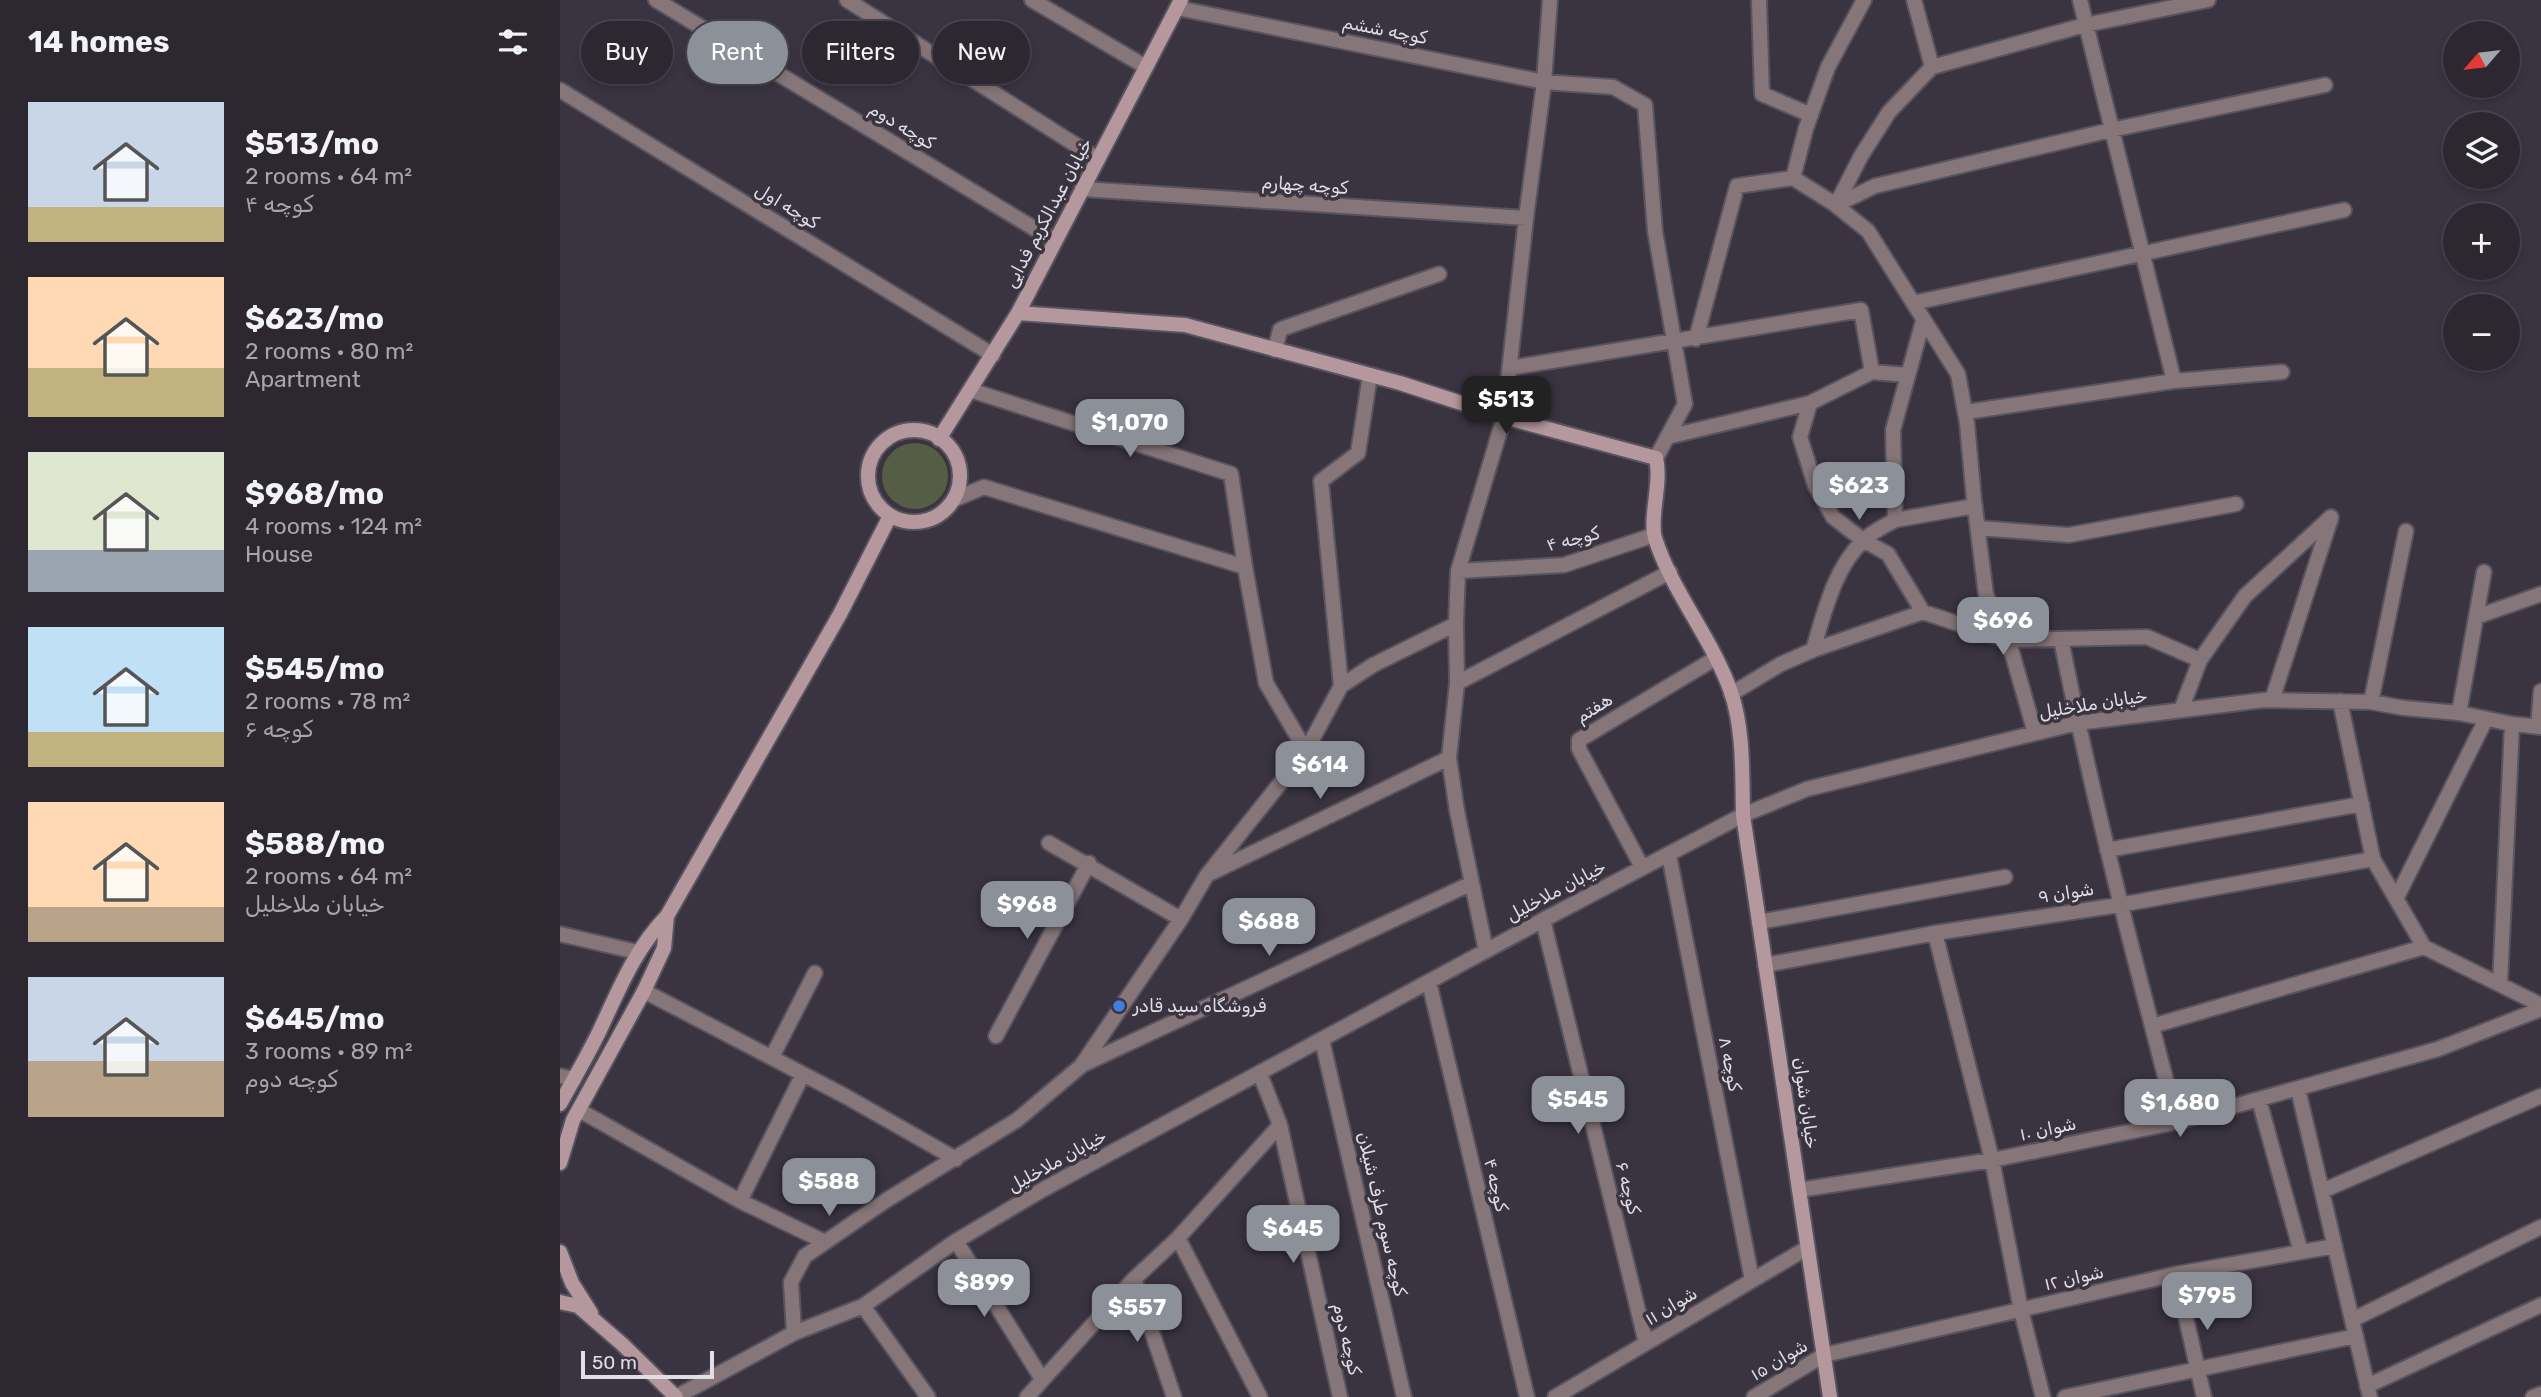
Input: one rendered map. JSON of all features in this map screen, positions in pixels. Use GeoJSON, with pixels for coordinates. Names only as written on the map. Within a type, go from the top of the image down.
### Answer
{"type":"FeatureCollection","features":[{"type":"Feature","properties":{"kind":"street","name":"کوچه دوم"},"geometry":{"type":"LineString","coordinates":[[656,0],[1055,241]]}},
{"type":"Feature","properties":{"kind":"street"},"geometry":{"type":"LineString","coordinates":[[847,0],[1098,159]]}},
{"type":"Feature","properties":{"kind":"street"},"geometry":{"type":"LineString","coordinates":[[1032,0],[1146,68]]}},
{"type":"Feature","properties":{"kind":"street"},"geometry":{"type":"LineString","coordinates":[[1486,951],[1457,811],[1449,758],[1458,683],[1458,571],[1504,417],[1544,82],[1550,0]]}},
{"type":"Feature","properties":{"kind":"street"},"geometry":{"type":"LineString","coordinates":[[1759,0],[1762,94],[1811,115]]}},
{"type":"Feature","properties":{"kind":"street"},"geometry":{"type":"LineString","coordinates":[[1793,178],[1828,67],[1864,0]]}},
{"type":"Feature","properties":{"kind":"street"},"geometry":{"type":"LineString","coordinates":[[1914,0],[1932,67]]}},
{"type":"Feature","properties":{"kind":"street"},"geometry":{"type":"LineString","coordinates":[[2080,0],[2174,381]]}},
{"type":"Feature","properties":{"kind":"street"},"geometry":{"type":"LineString","coordinates":[[1836,205],[1861,156],[1889,112],[1932,67],[2085,25],[2208,0]]}},
{"type":"Feature","properties":{"kind":"street","name":"خیابان عبدالکریم فدایی"},"geometry":{"type":"LineString","coordinates":[[939,439],[1018,313],[1179,4]]}},
{"type":"Feature","properties":{"kind":"street","name":"کوچه ششم"},"geometry":{"type":"LineString","coordinates":[[1179,4],[1544,82],[1613,87],[1645,105],[1655,232],[1674,343]]}},
{"type":"Feature","properties":{"kind":"street"},"geometry":{"type":"LineString","coordinates":[[1836,205],[1875,186],[2111,130],[2325,85]]}},
{"type":"Feature","properties":{"kind":"street","name":"کوچه اول"},"geometry":{"type":"LineString","coordinates":[[560,90],[993,355]]}},
{"type":"Feature","properties":{"kind":"street"},"geometry":{"type":"LineString","coordinates":[[1696,339],[1737,186],[1793,178],[1836,205],[1868,231],[1958,374],[1966,412],[1986,595],[2007,640],[2035,733]]}},
{"type":"Feature","properties":{"kind":"street","name":"کوچه چهارم"},"geometry":{"type":"LineString","coordinates":[[1082,189],[1526,218]]}},
{"type":"Feature","properties":{"kind":"street"},"geometry":{"type":"LineString","coordinates":[[1913,303],[2344,210]]}},
{"type":"Feature","properties":{"kind":"street"},"geometry":{"type":"LineString","coordinates":[[1275,349],[1280,330],[1284,328],[1438,274]]}},
{"type":"Feature","properties":{"kind":"street"},"geometry":{"type":"LineString","coordinates":[[1510,368],[1861,310],[1872,372]]}},
{"type":"Feature","properties":{"kind":"street"},"geometry":{"type":"LineString","coordinates":[[1018,313],[1185,326],[1370,375],[1504,417],[1656,458]]}},
{"type":"Feature","properties":{"kind":"street"},"geometry":{"type":"LineString","coordinates":[[1895,520],[1893,430],[1923,321]]}},
{"type":"Feature","properties":{"kind":"street"},"geometry":{"type":"LineString","coordinates":[[1654,535],[1659,470],[1656,458],[1685,404],[1674,343]]}},
{"type":"Feature","properties":{"kind":"street"},"geometry":{"type":"LineString","coordinates":[[1667,437],[1810,403],[1872,372],[1908,375]]}},
{"type":"Feature","properties":{"kind":"street"},"geometry":{"type":"LineString","coordinates":[[1966,412],[2174,381],[2281,372]]}},
{"type":"Feature","properties":{"kind":"street"},"geometry":{"type":"LineString","coordinates":[[1341,686],[1321,481],[1357,453],[1370,375]]}},
{"type":"Feature","properties":{"kind":"street"},"geometry":{"type":"LineString","coordinates":[[970,390],[1231,474],[1266,683],[1306,751]]}},
{"type":"Feature","properties":{"kind":"street"},"geometry":{"type":"LineString","coordinates":[[1810,403],[1800,437],[1815,485],[1833,517],[1863,540],[1888,554],[1923,612]]}},
{"type":"Feature","properties":{"kind":"street"},"geometry":{"type":"LineString","coordinates":[[915,430],[930,433],[954,454],[959,469],[959,485],[953,500],[944,511],[925,520],[904,521],[890,516],[879,506],[869,487],[869,466],[875,451],[885,440],[899,432],[915,430]]}},
{"type":"Feature","properties":{"kind":"street"},"geometry":{"type":"LineString","coordinates":[[953,500],[985,487],[1245,567]]}},
{"type":"Feature","properties":{"kind":"street"},"geometry":{"type":"LineString","coordinates":[[1978,528],[2069,535],[2236,504]]}},
{"type":"Feature","properties":{"kind":"street"},"geometry":{"type":"LineString","coordinates":[[1813,650],[1827,605],[1845,563],[1863,540],[1895,520],[1975,506]]}},
{"type":"Feature","properties":{"kind":"street"},"geometry":{"type":"LineString","coordinates":[[560,1104],[567,1078],[637,952],[648,935],[667,916],[840,614],[890,516]]}},
{"type":"Feature","properties":{"kind":"street"},"geometry":{"type":"LineString","coordinates":[[2181,710],[2200,660],[2245,596],[2332,517],[2272,700]]}},
{"type":"Feature","properties":{"kind":"street"},"geometry":{"type":"LineString","coordinates":[[2371,702],[2406,531]]}},
{"type":"Feature","properties":{"kind":"street","name":"کوچه ۴"},"geometry":{"type":"LineString","coordinates":[[1458,571],[1564,565],[1654,535]]}},
{"type":"Feature","properties":{"kind":"street","name":"خیابان شوان"},"geometry":{"type":"LineString","coordinates":[[1654,535],[1670,572],[1716,658],[1731,694],[1741,739],[1743,815],[1830,1397]]}},
{"type":"Feature","properties":{"kind":"street"},"geometry":{"type":"LineString","coordinates":[[1458,683],[1670,572]]}},
{"type":"Feature","properties":{"kind":"street"},"geometry":{"type":"LineString","coordinates":[[2459,713],[2484,572]]}},
{"type":"Feature","properties":{"kind":"street"},"geometry":{"type":"LineString","coordinates":[[2476,617],[2541,594]]}},
{"type":"Feature","properties":{"kind":"street"},"geometry":{"type":"LineString","coordinates":[[1731,694],[1781,664],[1813,650],[1923,612],[2007,640],[2147,637],[2200,660]]}},
{"type":"Feature","properties":{"kind":"street"},"geometry":{"type":"LineString","coordinates":[[1081,1066],[1207,876],[1306,751],[1341,686],[1373,666],[1456,624]]}},
{"type":"Feature","properties":{"kind":"street"},"geometry":{"type":"LineString","coordinates":[[2061,639],[2077,723],[2119,905],[2178,1122]]}},
{"type":"Feature","properties":{"kind":"street","name":"هفتم"},"geometry":{"type":"LineString","coordinates":[[1642,867],[1579,749],[1579,740],[1716,658]]}},
{"type":"Feature","properties":{"kind":"street"},"geometry":{"type":"LineString","coordinates":[[2540,727],[2541,691]]}},
{"type":"Feature","properties":{"kind":"street","name":"خیابان ملاخلیل"},"geometry":{"type":"LineString","coordinates":[[676,1397],[794,1334],[863,1307],[956,1241],[1042,1190],[1543,920],[1743,815],[1807,789],[2077,723],[2272,700],[2371,702],[2540,727]]}},
{"type":"Feature","properties":{"kind":"street"},"geometry":{"type":"LineString","coordinates":[[2340,701],[2373,859],[2424,947],[2541,1007]]}},
{"type":"Feature","properties":{"kind":"street"},"geometry":{"type":"LineString","coordinates":[[2396,899],[2486,719]]}},
{"type":"Feature","properties":{"kind":"street"},"geometry":{"type":"LineString","coordinates":[[2500,984],[2512,724]]}},
{"type":"Feature","properties":{"kind":"street"},"geometry":{"type":"LineString","coordinates":[[1207,876],[1449,758]]}},
{"type":"Feature","properties":{"kind":"street"},"geometry":{"type":"LineString","coordinates":[[2107,850],[2362,804]]}},
{"type":"Feature","properties":{"kind":"street"},"geometry":{"type":"LineString","coordinates":[[1049,842],[1181,919]]}},
{"type":"Feature","properties":{"kind":"street","name":"کوچه ۸"},"geometry":{"type":"LineString","coordinates":[[1669,855],[1752,1280]]}},
{"type":"Feature","properties":{"kind":"street","name":"شوان ۹"},"geometry":{"type":"LineString","coordinates":[[1765,965],[1935,933],[2119,905],[2373,859]]}},
{"type":"Feature","properties":{"kind":"street"},"geometry":{"type":"LineString","coordinates":[[996,1036],[1088,863]]}},
{"type":"Feature","properties":{"kind":"street"},"geometry":{"type":"LineString","coordinates":[[1759,922],[2005,877]]}},
{"type":"Feature","properties":{"kind":"street"},"geometry":{"type":"LineString","coordinates":[[794,1334],[791,1282],[805,1256],[885,1201],[1017,1120],[1081,1066],[1472,883]]}},
{"type":"Feature","properties":{"kind":"street"},"geometry":{"type":"LineString","coordinates":[[560,1163],[579,1110],[644,991],[664,948],[667,916]]}},
{"type":"Feature","properties":{"kind":"street","name":"کوچه ۶"},"geometry":{"type":"LineString","coordinates":[[1543,920],[1646,1343]]}},
{"type":"Feature","properties":{"kind":"street"},"geometry":{"type":"LineString","coordinates":[[1935,933],[1992,1160],[2021,1310],[2043,1397]]}},
{"type":"Feature","properties":{"kind":"street"},"geometry":{"type":"LineString","coordinates":[[560,934],[637,952]]}},
{"type":"Feature","properties":{"kind":"street"},"geometry":{"type":"LineString","coordinates":[[2152,1026],[2424,947]]}},
{"type":"Feature","properties":{"kind":"street"},"geometry":{"type":"LineString","coordinates":[[772,1057],[816,973]]}},
{"type":"Feature","properties":{"kind":"street","name":"کوچه ۴"},"geometry":{"type":"LineString","coordinates":[[1429,982],[1527,1397]]}},
{"type":"Feature","properties":{"kind":"street"},"geometry":{"type":"LineString","coordinates":[[644,991],[772,1057],[956,1158]]}},
{"type":"Feature","properties":{"kind":"street","name":"شوان ۱۰"},"geometry":{"type":"LineString","coordinates":[[1799,1190],[1992,1160],[2178,1122],[2438,1049],[2541,1007]]}},
{"type":"Feature","properties":{"kind":"street","name":"کوچه سوم طرف شیلان"},"geometry":{"type":"LineString","coordinates":[[1322,1040],[1404,1397]]}},
{"type":"Feature","properties":{"kind":"street"},"geometry":{"type":"LineString","coordinates":[[740,1201],[803,1074]]}},
{"type":"Feature","properties":{"kind":"street","name":"کوچه دوم"},"geometry":{"type":"LineString","coordinates":[[1260,1074],[1280,1125],[1340,1397]]}},
{"type":"Feature","properties":{"kind":"street"},"geometry":{"type":"LineString","coordinates":[[2298,1089],[2369,1392],[2541,1305]]}},
{"type":"Feature","properties":{"kind":"street"},"geometry":{"type":"LineString","coordinates":[[2322,1191],[2541,1096]]}},
{"type":"Feature","properties":{"kind":"street"},"geometry":{"type":"LineString","coordinates":[[2259,1100],[2301,1252]]}},
{"type":"Feature","properties":{"kind":"street"},"geometry":{"type":"LineString","coordinates":[[579,1110],[740,1201],[825,1242]]}},
{"type":"Feature","properties":{"kind":"street"},"geometry":{"type":"LineString","coordinates":[[1027,1397],[1134,1279],[1178,1238],[1280,1125]]}},
{"type":"Feature","properties":{"kind":"street"},"geometry":{"type":"LineString","coordinates":[[2352,1320],[2541,1227]]}},
{"type":"Feature","properties":{"kind":"street"},"geometry":{"type":"LineString","coordinates":[[1178,1238],[1260,1397]]}},
{"type":"Feature","properties":{"kind":"street"},"geometry":{"type":"LineString","coordinates":[[956,1241],[1041,1379]]}},
{"type":"Feature","properties":{"kind":"street","name":"شوان ۱۲"},"geometry":{"type":"LineString","coordinates":[[1824,1355],[2176,1275],[2335,1246]]}},
{"type":"Feature","properties":{"kind":"street","name":"شوان ۱۱"},"geometry":{"type":"LineString","coordinates":[[1555,1397],[1807,1248]]}},
{"type":"Feature","properties":{"kind":"street"},"geometry":{"type":"LineString","coordinates":[[561,1256],[572,1283],[598,1323]]}},
{"type":"Feature","properties":{"kind":"street"},"geometry":{"type":"LineString","coordinates":[[2176,1275],[2204,1397]]}},
{"type":"Feature","properties":{"kind":"street"},"geometry":{"type":"LineString","coordinates":[[1134,1279],[1174,1397]]}},
{"type":"Feature","properties":{"kind":"street"},"geometry":{"type":"LineString","coordinates":[[560,1302],[578,1306],[676,1397]]}},
{"type":"Feature","properties":{"kind":"street"},"geometry":{"type":"LineString","coordinates":[[863,1307],[928,1397]]}},
{"type":"Feature","properties":{"kind":"street"},"geometry":{"type":"LineString","coordinates":[[2065,1397],[2356,1336]]}},
{"type":"Feature","properties":{"kind":"street","name":"شوان ۱۵"},"geometry":{"type":"LineString","coordinates":[[1754,1397],[1824,1355]]}},
{"type":"Feature","properties":{"kind":"street"},"geometry":{"type":"LineString","coordinates":[[2533,1397],[2541,1394]]}},
{"type":"Feature","properties":{"kind":"green space"},"geometry":{"type":"Polygon","coordinates":[[[915,443],[928,446],[938,453],[945,463],[948,476],[945,489],[938,499],[928,506],[915,509],[902,506],[892,499],[885,489],[882,476],[885,463],[892,453],[902,446],[915,443]]]}},
{"type":"Feature","properties":{"kind":"place","name":"فروشگاه سید قادر"},"geometry":{"type":"Point","coordinates":[1119,1006]}}]}
